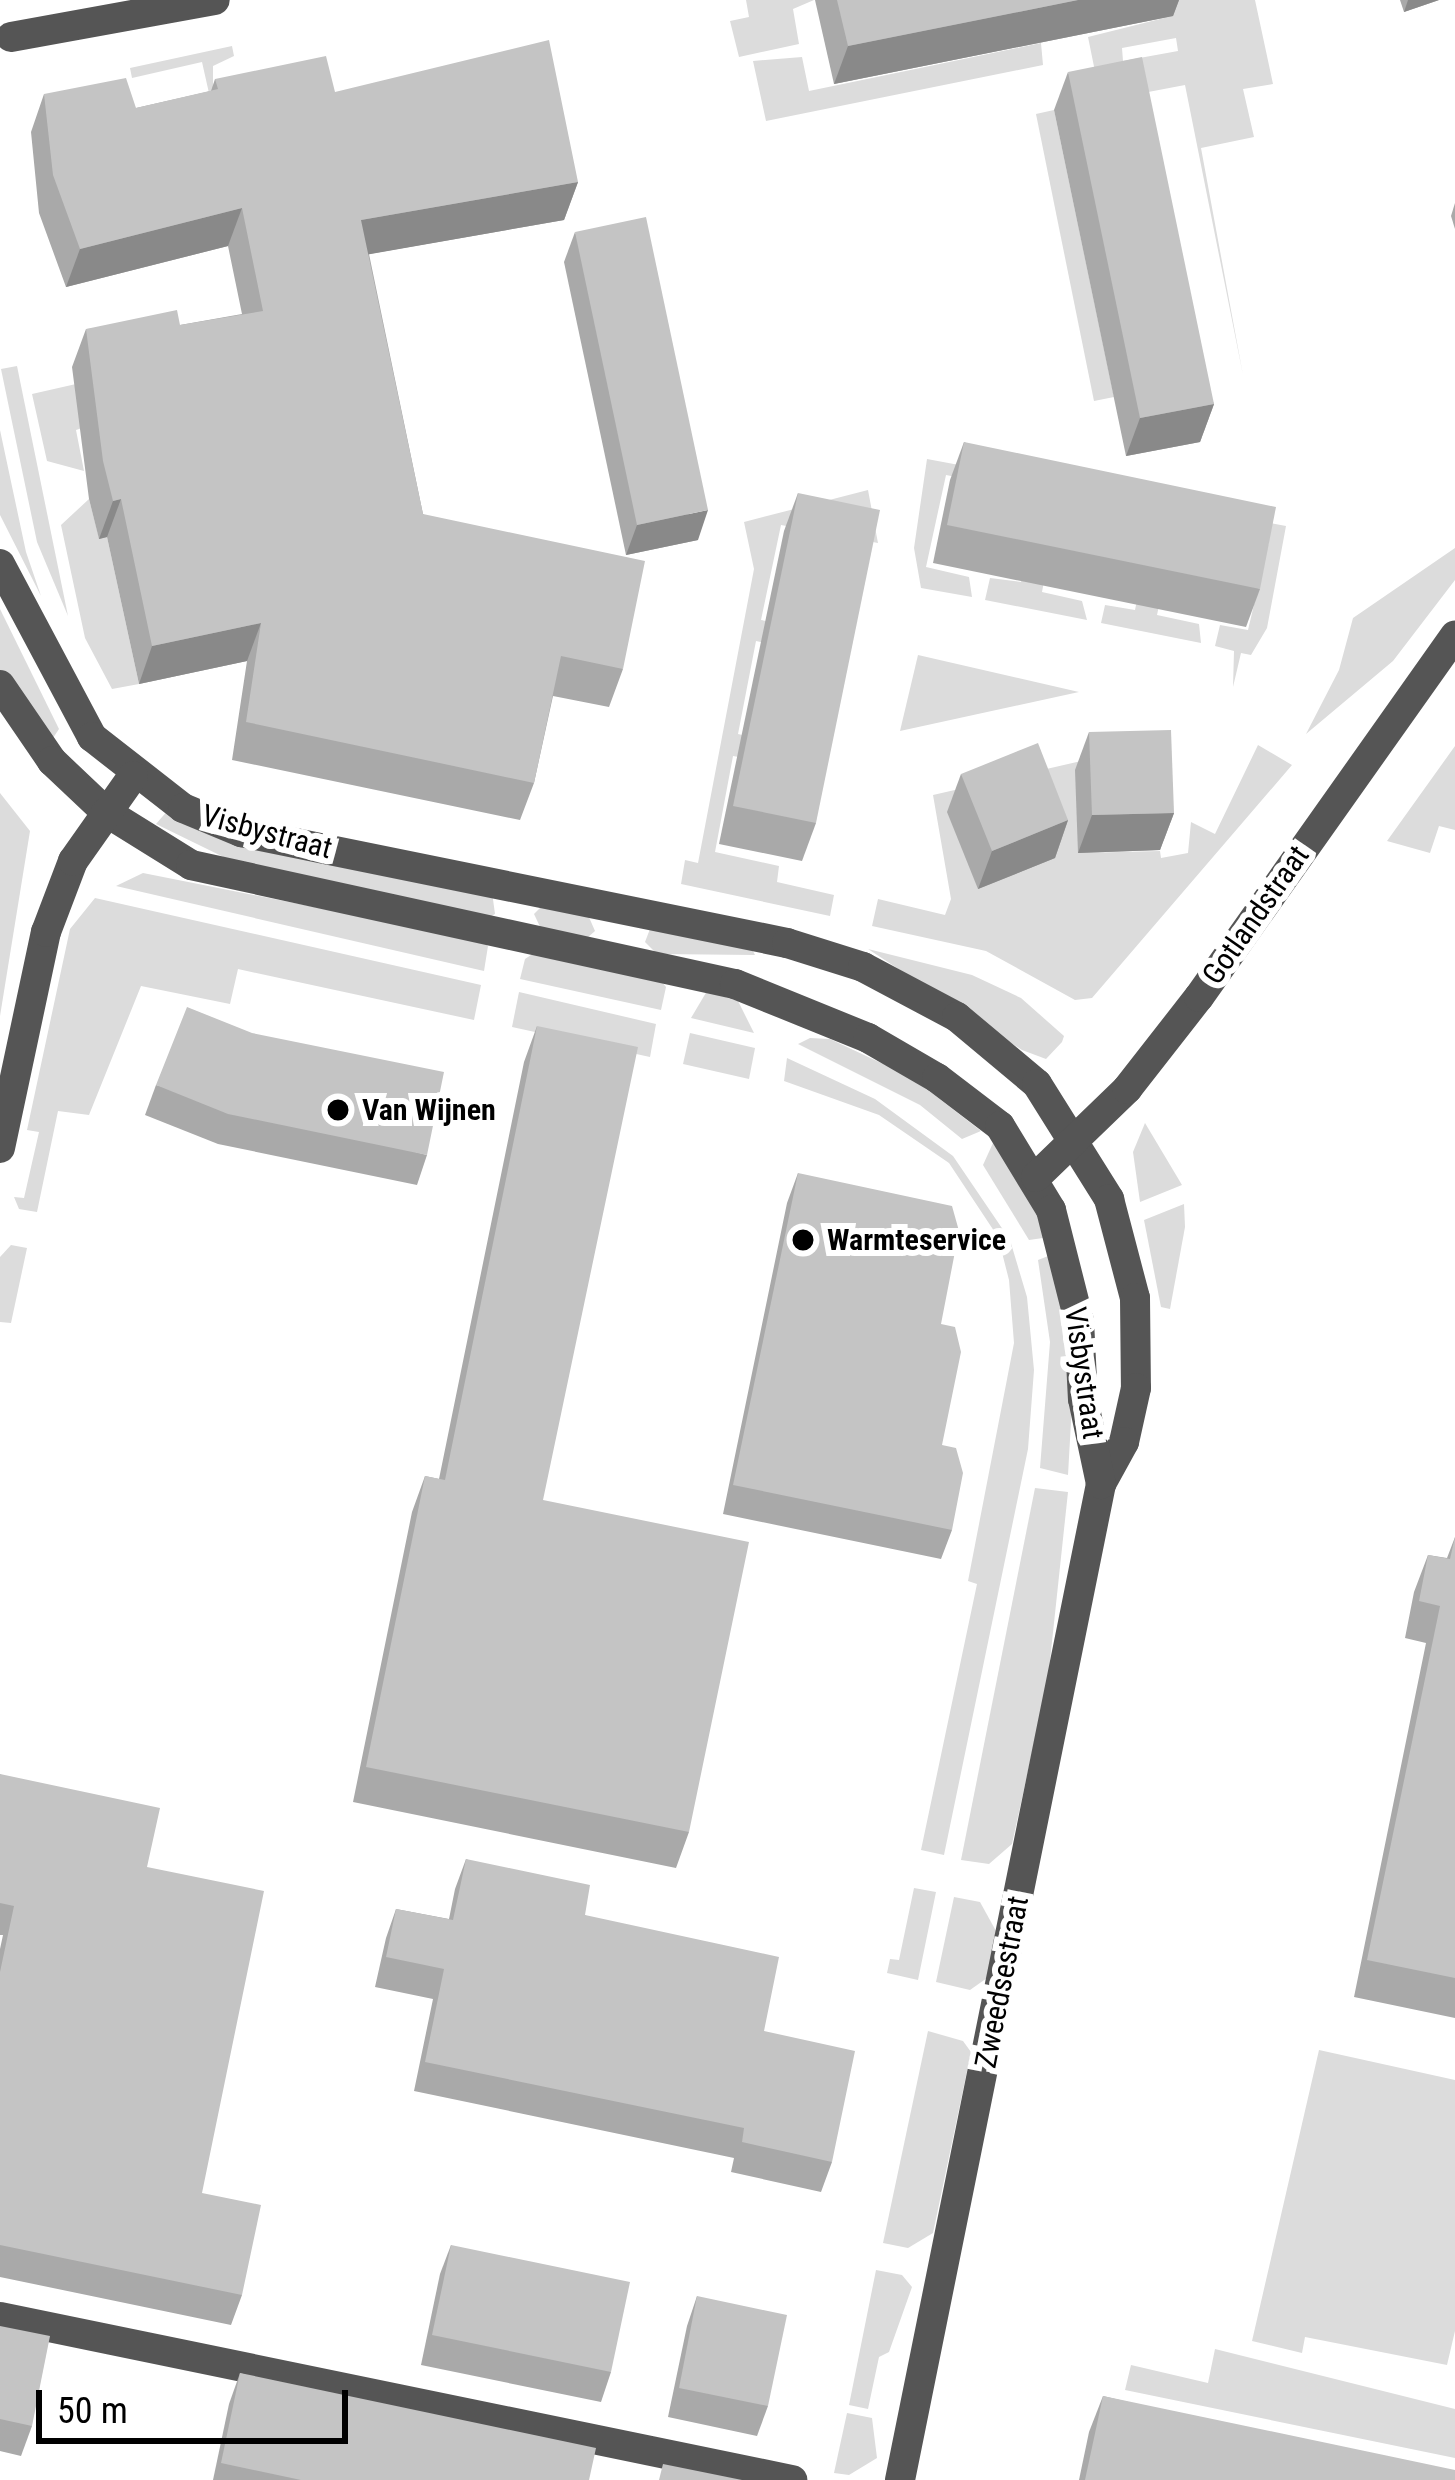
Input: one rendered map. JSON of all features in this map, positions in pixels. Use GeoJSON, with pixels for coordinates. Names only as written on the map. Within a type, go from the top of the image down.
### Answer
{"type":"FeatureCollection","features":[{"type":"Feature","properties":{"kind":"street"},"geometry":{"type":"LineString","coordinates":[[11,37],[215,0]]}},
{"type":"Feature","properties":{"kind":"street","name":"Visbystraat"},"geometry":{"type":"LineString","coordinates":[[0,564],[53,675],[92,737],[133,776],[183,808],[242,832],[787,944],[863,967],[984,1036],[1037,1084],[1078,1142],[1119,1223],[1139,1346],[1124,1442],[1101,1484]]}},
{"type":"Feature","properties":{"kind":"street","name":"Gotlandstraat"},"geometry":{"type":"LineString","coordinates":[[1036,1177],[1078,1142],[1199,997],[1455,636]]}},
{"type":"Feature","properties":{"kind":"street","name":"Visbystraat"},"geometry":{"type":"LineString","coordinates":[[0,685],[52,761],[106,812],[166,854],[221,878],[698,974],[799,1006],[937,1078],[1000,1126],[1036,1177],[1067,1261],[1101,1484]]}},
{"type":"Feature","properties":{"kind":"street"},"geometry":{"type":"LineString","coordinates":[[0,1148],[46,932],[73,861],[133,776]]}},
{"type":"Feature","properties":{"kind":"street","name":"Zweedsestraat"},"geometry":{"type":"LineString","coordinates":[[900,2480],[1101,1484]]}},
{"type":"Feature","properties":{"kind":"street"},"geometry":{"type":"LineString","coordinates":[[0,2317],[792,2480]]}},
{"type":"Feature","properties":{"kind":"shaded area"},"geometry":{"type":"Polygon","coordinates":[[[746,0],[814,0],[793,9],[799,44],[739,57],[730,21],[749,17],[746,0]]]}},
{"type":"Feature","properties":{"kind":"shaded area"},"geometry":{"type":"Polygon","coordinates":[[[1170,0],[1255,0],[1273,84],[1243,89],[1254,137],[1201,148],[1243,375],[1185,85],[1101,101],[1088,37],[1172,16],[1170,0]],[[1176,38],[1122,48],[1123,61],[1178,51],[1176,38]]]}},
{"type":"Feature","properties":{"kind":"shaded area"},"geometry":{"type":"Polygon","coordinates":[[[1041,43],[1043,65],[766,121],[753,61],[802,57],[809,91],[1041,43]]]}},
{"type":"Feature","properties":{"kind":"shaded area"},"geometry":{"type":"Polygon","coordinates":[[[232,46],[234,56],[213,66],[213,111],[202,62],[132,78],[130,68],[232,46]]]}},
{"type":"Feature","properties":{"kind":"shaded area"},"geometry":{"type":"Polygon","coordinates":[[[1054,110],[1114,397],[1094,401],[1036,114],[1054,110]]]}},
{"type":"Feature","properties":{"kind":"shaded area"},"geometry":{"type":"Polygon","coordinates":[[[17,366],[68,616],[37,542],[1,369],[17,366]]]}},
{"type":"Feature","properties":{"kind":"shaded area"},"geometry":{"type":"Polygon","coordinates":[[[76,384],[85,427],[76,430],[84,471],[47,461],[32,394],[76,384]]]}},
{"type":"Feature","properties":{"kind":"shaded area"},"geometry":{"type":"Polygon","coordinates":[[[0,430],[26,552],[41,596],[0,515],[0,430]]]}},
{"type":"Feature","properties":{"kind":"shaded area"},"geometry":{"type":"Polygon","coordinates":[[[927,459],[1286,526],[1267,628],[1251,655],[1241,653],[1233,687],[1234,651],[1215,646],[1220,625],[1248,630],[1269,541],[1177,521],[1157,615],[1199,624],[1201,643],[1101,623],[1105,605],[1135,610],[1154,516],[1060,497],[1042,592],[1082,601],[1087,620],[985,600],[990,578],[1021,582],[1039,493],[946,475],[926,567],[969,577],[972,597],[921,588],[914,548],[927,459]]]}},
{"type":"Feature","properties":{"kind":"shaded area"},"geometry":{"type":"Polygon","coordinates":[[[868,490],[878,543],[781,525],[761,620],[841,636],[838,658],[756,641],[738,734],[824,754],[819,771],[733,756],[715,852],[779,866],[777,882],[834,895],[830,916],[681,884],[685,860],[698,863],[754,569],[744,522],[868,490]]]}},
{"type":"Feature","properties":{"kind":"shaded area"},"geometry":{"type":"Polygon","coordinates":[[[89,499],[99,538],[107,537],[139,684],[112,689],[85,638],[61,525],[89,499]]]}},
{"type":"Feature","properties":{"kind":"shaded area"},"geometry":{"type":"Polygon","coordinates":[[[1455,548],[1455,580],[1393,661],[1306,734],[1339,670],[1353,618],[1455,548]]]}},
{"type":"Feature","properties":{"kind":"shaded area"},"geometry":{"type":"Polygon","coordinates":[[[0,609],[59,729],[51,741],[0,671],[0,609]]]}},
{"type":"Feature","properties":{"kind":"shaded area"},"geometry":{"type":"Polygon","coordinates":[[[918,655],[1079,692],[900,731],[918,655]]]}},
{"type":"Feature","properties":{"kind":"shaded area"},"geometry":{"type":"Polygon","coordinates":[[[1258,745],[1292,765],[1092,998],[1075,1000],[986,951],[872,926],[878,899],[945,915],[951,899],[933,795],[1103,756],[1078,853],[1160,851],[1161,858],[1188,853],[1191,822],[1215,834],[1258,745]]]}},
{"type":"Feature","properties":{"kind":"shaded area"},"geometry":{"type":"Polygon","coordinates":[[[1455,746],[1455,830],[1439,826],[1430,853],[1387,841],[1455,746]]]}},
{"type":"Feature","properties":{"kind":"shaded area"},"geometry":{"type":"Polygon","coordinates":[[[0,793],[30,831],[0,1016],[0,793]]]}},
{"type":"Feature","properties":{"kind":"shaded area"},"geometry":{"type":"Polygon","coordinates":[[[169,809],[492,892],[495,914],[486,919],[244,867],[156,824],[169,809]]]}},
{"type":"Feature","properties":{"kind":"shaded area"},"geometry":{"type":"Polygon","coordinates":[[[143,873],[480,940],[488,946],[484,971],[116,886],[143,873]]]}},
{"type":"Feature","properties":{"kind":"shaded area"},"geometry":{"type":"Polygon","coordinates":[[[95,898],[481,985],[474,1020],[238,969],[230,1004],[141,986],[89,1115],[58,1111],[37,1212],[19,1209],[14,1197],[24,1198],[39,1132],[27,1130],[70,929],[95,898]]]}},
{"type":"Feature","properties":{"kind":"shaded area"},"geometry":{"type":"Polygon","coordinates":[[[545,903],[588,915],[595,931],[587,938],[542,931],[534,914],[545,903]]]}},
{"type":"Feature","properties":{"kind":"shaded area"},"geometry":{"type":"Polygon","coordinates":[[[650,929],[752,949],[755,955],[657,954],[645,942],[650,929]]]}},
{"type":"Feature","properties":{"kind":"shaded area"},"geometry":{"type":"Polygon","coordinates":[[[868,949],[972,975],[1021,998],[1064,1036],[1062,1042],[1046,1059],[1022,1050],[868,949]]]}},
{"type":"Feature","properties":{"kind":"shaded area"},"geometry":{"type":"Polygon","coordinates":[[[537,951],[659,978],[666,987],[661,1010],[520,979],[525,959],[537,951]]]}},
{"type":"Feature","properties":{"kind":"shaded area"},"geometry":{"type":"Polygon","coordinates":[[[707,991],[738,1001],[754,1033],[691,1018],[707,991]]]}},
{"type":"Feature","properties":{"kind":"shaded area"},"geometry":{"type":"Polygon","coordinates":[[[519,992],[656,1024],[650,1057],[512,1027],[519,992]]]}},
{"type":"Feature","properties":{"kind":"shaded area"},"geometry":{"type":"Polygon","coordinates":[[[690,1033],[755,1048],[749,1079],[683,1064],[690,1033]]]}},
{"type":"Feature","properties":{"kind":"shaded area"},"geometry":{"type":"Polygon","coordinates":[[[810,1038],[830,1039],[911,1077],[981,1131],[962,1139],[920,1105],[798,1044],[810,1038]]]}},
{"type":"Feature","properties":{"kind":"shaded area"},"geometry":{"type":"Polygon","coordinates":[[[787,1058],[875,1099],[953,1156],[1010,1240],[1027,1297],[1034,1370],[1028,1449],[944,1855],[921,1850],[977,1584],[968,1581],[1014,1343],[1009,1280],[998,1237],[949,1163],[879,1115],[784,1081],[787,1058]]]}},
{"type":"Feature","properties":{"kind":"shaded area"},"geometry":{"type":"Polygon","coordinates":[[[1145,1123],[1182,1185],[1140,1202],[1133,1152],[1145,1123]]]}},
{"type":"Feature","properties":{"kind":"shaded area"},"geometry":{"type":"Polygon","coordinates":[[[993,1143],[1019,1175],[1050,1237],[1029,1240],[983,1165],[993,1143]]]}},
{"type":"Feature","properties":{"kind":"shaded area"},"geometry":{"type":"Polygon","coordinates":[[[1184,1204],[1185,1227],[1170,1309],[1161,1307],[1144,1220],[1184,1204]]]}},
{"type":"Feature","properties":{"kind":"shaded area"},"geometry":{"type":"Polygon","coordinates":[[[11,1245],[27,1248],[11,1323],[0,1322],[0,1257],[11,1245]]]}},
{"type":"Feature","properties":{"kind":"shaded area"},"geometry":{"type":"Polygon","coordinates":[[[1056,1253],[1074,1369],[1068,1475],[1040,1468],[1050,1342],[1038,1260],[1056,1253]]]}},
{"type":"Feature","properties":{"kind":"shaded area"},"geometry":{"type":"Polygon","coordinates":[[[1035,1488],[1068,1492],[1048,1679],[1012,1844],[989,1864],[961,1860],[1035,1488]]]}},
{"type":"Feature","properties":{"kind":"shaded area"},"geometry":{"type":"Polygon","coordinates":[[[914,1888],[936,1892],[918,1980],[887,1973],[890,1959],[899,1960],[914,1888]]]}},
{"type":"Feature","properties":{"kind":"shaded area"},"geometry":{"type":"Polygon","coordinates":[[[954,1897],[980,1902],[996,1931],[987,1978],[970,1990],[936,1982],[954,1897]]]}},
{"type":"Feature","properties":{"kind":"shaded area"},"geometry":{"type":"Polygon","coordinates":[[[928,2031],[963,2041],[971,2052],[933,2233],[908,2248],[883,2243],[928,2031]]]}},
{"type":"Feature","properties":{"kind":"shaded area"},"geometry":{"type":"Polygon","coordinates":[[[1319,2050],[1455,2080],[1455,2331],[1447,2365],[1305,2337],[1302,2353],[1252,2341],[1319,2050]]]}},
{"type":"Feature","properties":{"kind":"shaded area"},"geometry":{"type":"Polygon","coordinates":[[[876,2270],[902,2275],[912,2287],[889,2352],[879,2357],[868,2409],[849,2405],[876,2270]]]}},
{"type":"Feature","properties":{"kind":"shaded area"},"geometry":{"type":"Polygon","coordinates":[[[1215,2349],[1455,2409],[1455,2458],[1125,2390],[1131,2365],[1208,2383],[1215,2349]]]}},
{"type":"Feature","properties":{"kind":"shaded area"},"geometry":{"type":"Polygon","coordinates":[[[847,2413],[872,2418],[877,2458],[849,2475],[834,2473],[847,2413]]]}},
{"type":"Feature","properties":{"kind":"building"},"geometry":{"type":"Polygon","coordinates":[[[837,0],[1078,0],[848,46],[837,0]]]}},
{"type":"Feature","properties":{"kind":"building"},"geometry":{"type":"Polygon","coordinates":[[[549,40],[578,182],[361,220],[423,514],[645,561],[623,669],[561,656],[534,783],[246,722],[261,623],[152,646],[121,499],[113,501],[103,461],[86,329],[177,310],[180,325],[263,311],[242,208],[80,249],[53,175],[44,94],[126,78],[136,108],[218,89],[215,79],[326,56],[335,92],[549,40]]]}},
{"type":"Feature","properties":{"kind":"building"},"geometry":{"type":"Polygon","coordinates":[[[1142,57],[1214,404],[1140,418],[1068,72],[1142,57]]]}},
{"type":"Feature","properties":{"kind":"building"},"geometry":{"type":"Polygon","coordinates":[[[646,217],[708,510],[637,525],[575,232],[646,217]]]}},
{"type":"Feature","properties":{"kind":"building"},"geometry":{"type":"Polygon","coordinates":[[[964,442],[1276,507],[1260,589],[947,525],[964,442]]]}},
{"type":"Feature","properties":{"kind":"building"},"geometry":{"type":"Polygon","coordinates":[[[798,493],[880,510],[816,823],[733,806],[798,493]]]}},
{"type":"Feature","properties":{"kind":"building"},"geometry":{"type":"Polygon","coordinates":[[[1171,730],[1174,813],[1092,815],[1089,732],[1171,730]]]}},
{"type":"Feature","properties":{"kind":"building"},"geometry":{"type":"Polygon","coordinates":[[[1038,743],[1068,820],[992,851],[961,774],[1038,743]]]}},
{"type":"Feature","properties":{"kind":"building"},"geometry":{"type":"Polygon","coordinates":[[[187,1007],[252,1033],[444,1072],[427,1155],[228,1114],[156,1085],[187,1007]]]}},
{"type":"Feature","properties":{"kind":"building"},"geometry":{"type":"Polygon","coordinates":[[[537,1026],[638,1047],[543,1500],[749,1542],[689,1832],[366,1767],[425,1476],[445,1480],[537,1026]]]}},
{"type":"Feature","properties":{"kind":"building"},"geometry":{"type":"Polygon","coordinates":[[[798,1173],[952,1206],[959,1231],[941,1324],[955,1327],[961,1352],[942,1445],[956,1448],[963,1473],[952,1530],[733,1485],[798,1173]]]}},
{"type":"Feature","properties":{"kind":"building"},"geometry":{"type":"Polygon","coordinates":[[[1455,1537],[1455,1978],[1367,1960],[1440,1606],[1419,1601],[1428,1555],[1450,1559],[1455,1537]]]}},
{"type":"Feature","properties":{"kind":"building"},"geometry":{"type":"Polygon","coordinates":[[[0,1774],[160,1808],[147,1867],[264,1891],[202,2193],[261,2205],[242,2295],[0,2245],[0,1972],[14,1906],[0,1903],[0,1774]]]}},
{"type":"Feature","properties":{"kind":"building"},"geometry":{"type":"Polygon","coordinates":[[[466,1859],[590,1885],[585,1915],[779,1957],[764,2031],[855,2051],[832,2162],[742,2142],[744,2128],[425,2062],[444,1969],[386,1957],[396,1909],[453,1920],[466,1859]]]}},
{"type":"Feature","properties":{"kind":"building"},"geometry":{"type":"Polygon","coordinates":[[[451,2245],[630,2282],[611,2372],[432,2335],[451,2245]]]}},
{"type":"Feature","properties":{"kind":"building"},"geometry":{"type":"Polygon","coordinates":[[[697,2296],[787,2315],[768,2406],[679,2388],[697,2296]]]}},
{"type":"Feature","properties":{"kind":"building"},"geometry":{"type":"Polygon","coordinates":[[[0,2326],[50,2336],[32,2426],[0,2419],[0,2326]]]}},
{"type":"Feature","properties":{"kind":"building"},"geometry":{"type":"Polygon","coordinates":[[[240,2373],[596,2448],[589,2480],[301,2480],[221,2463],[240,2373]]]}},
{"type":"Feature","properties":{"kind":"building"},"geometry":{"type":"Polygon","coordinates":[[[1103,2396],[1455,2470],[1455,2480],[1085,2480],[1103,2396]]]}},
{"type":"Feature","properties":{"kind":"building"},"geometry":{"type":"Polygon","coordinates":[[[663,2464],[742,2480],[659,2480],[663,2464]]]}},
{"type":"Feature","properties":{"kind":"place","name":"Van Wijnen"},"geometry":{"type":"Point","coordinates":[338,1110]}},
{"type":"Feature","properties":{"kind":"place","name":"Warmteservice"},"geometry":{"type":"Point","coordinates":[803,1240]}}]}
